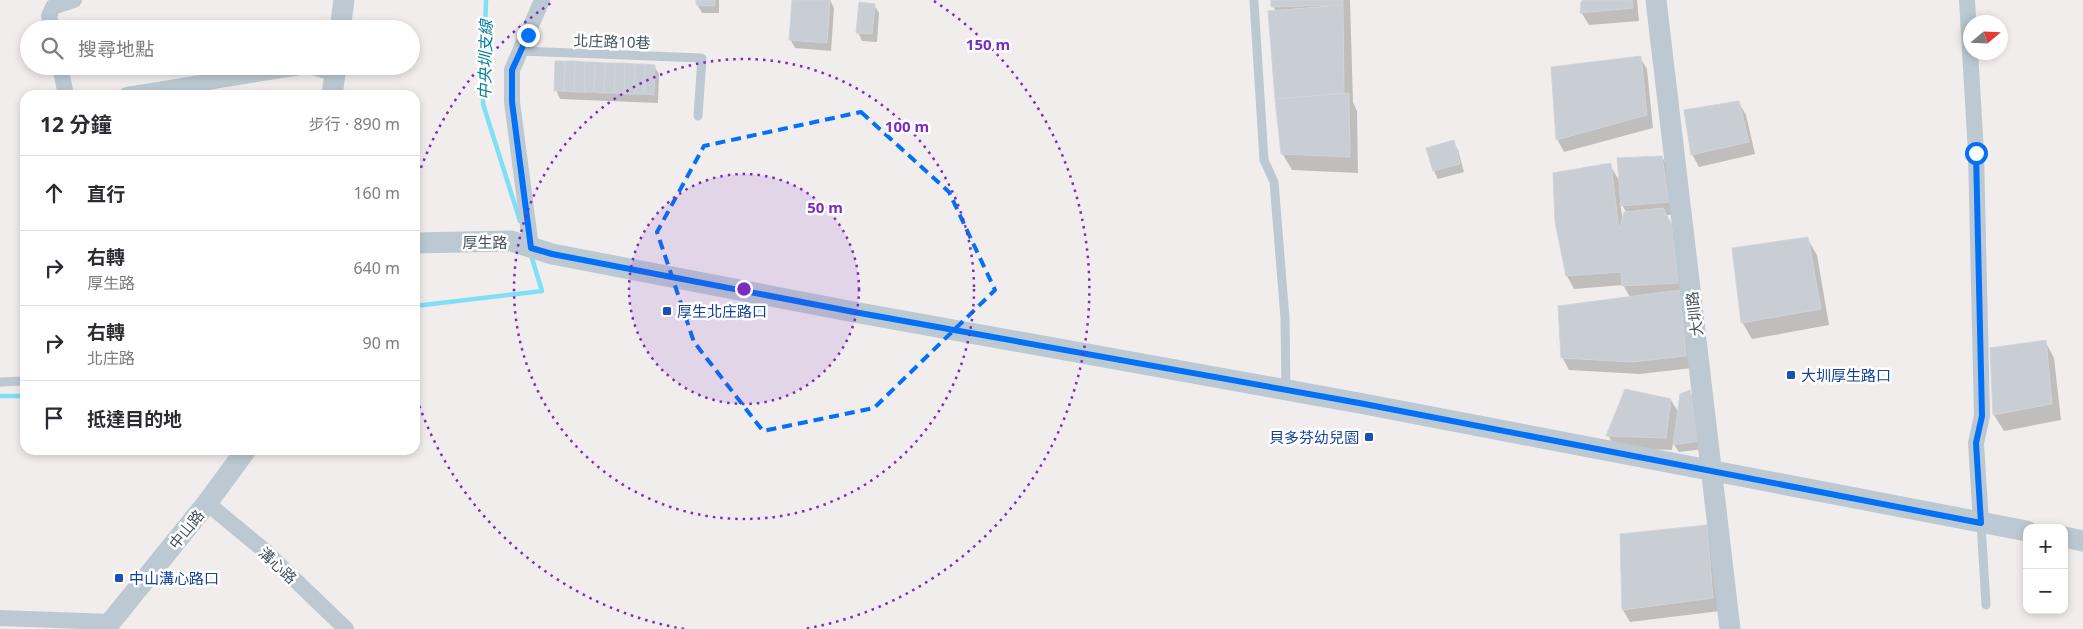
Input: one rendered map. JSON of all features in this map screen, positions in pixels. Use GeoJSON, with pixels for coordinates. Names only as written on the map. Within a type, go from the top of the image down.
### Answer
{"type":"FeatureCollection","features":[{"type":"Feature","properties":{"kind":"street"},"geometry":{"type":"LineString","coordinates":[[51,20],[50,13],[53,7],[74,0]]}},
{"type":"Feature","properties":{"kind":"street"},"geometry":{"type":"LineString","coordinates":[[341,20],[344,0]]}},
{"type":"Feature","properties":{"kind":"street"},"geometry":{"type":"LineString","coordinates":[[531,248],[512,102],[512,70],[542,0]]}},
{"type":"Feature","properties":{"kind":"street","name":"大圳路"},"geometry":{"type":"LineString","coordinates":[[1656,0],[1730,629]]}},
{"type":"Feature","properties":{"kind":"street"},"geometry":{"type":"LineString","coordinates":[[1967,0],[1978,231],[1982,416],[1976,443],[1981,523]]}},
{"type":"Feature","properties":{"kind":"street"},"geometry":{"type":"LineString","coordinates":[[62,75],[65,90]]}},
{"type":"Feature","properties":{"kind":"street"},"geometry":{"type":"LineString","coordinates":[[158,90],[250,75]]}},
{"type":"Feature","properties":{"kind":"street"},"geometry":{"type":"LineString","coordinates":[[333,90],[335,75]]}},
{"type":"Feature","properties":{"kind":"street","name":"厚生路"},"geometry":{"type":"LineString","coordinates":[[420,243],[511,241],[561,256],[854,312],[1286,390],[2023,530]]}},
{"type":"Feature","properties":{"kind":"street","name":"中山路"},"geometry":{"type":"LineString","coordinates":[[108,626],[207,503],[242,455]]}},
{"type":"Feature","properties":{"kind":"street","name":"溝心路"},"geometry":{"type":"LineString","coordinates":[[207,503],[265,551],[346,629]]}},
{"type":"Feature","properties":{"kind":"street"},"geometry":{"type":"LineString","coordinates":[[2068,538],[2083,541]]}},
{"type":"Feature","properties":{"kind":"street"},"geometry":{"type":"LineString","coordinates":[[0,618],[108,626]]}},
{"type":"Feature","properties":{"kind":"lane"},"geometry":{"type":"LineString","coordinates":[[1254,1],[1264,160],[1274,182],[1285,318],[1286,390]]}},
{"type":"Feature","properties":{"kind":"lane","name":"北庄路10巷"},"geometry":{"type":"LineString","coordinates":[[520,51],[702,58],[698,116]]}},
{"type":"Feature","properties":{"kind":"lane"},"geometry":{"type":"LineString","coordinates":[[0,382],[20,381]]}},
{"type":"Feature","properties":{"kind":"lane"},"geometry":{"type":"LineString","coordinates":[[1981,523],[1986,604]]}},
{"type":"Feature","properties":{"kind":"highlighted area"},"geometry":{"type":"Polygon","coordinates":[[[861,112],[949,192],[995,290],[874,408],[763,431],[694,342],[657,232],[704,146],[861,112]]]}},
{"type":"Feature","properties":{"kind":"building"},"geometry":{"type":"Polygon","coordinates":[[[696,0],[715,0],[715,6],[696,5],[696,0]]]}},
{"type":"Feature","properties":{"kind":"building"},"geometry":{"type":"Polygon","coordinates":[[[792,0],[830,0],[827,43],[789,40],[792,0]]]}},
{"type":"Feature","properties":{"kind":"building"},"geometry":{"type":"Polygon","coordinates":[[[1271,0],[1343,0],[1343,5],[1271,7],[1271,0]]]}},
{"type":"Feature","properties":{"kind":"building"},"geometry":{"type":"Polygon","coordinates":[[[1583,0],[1632,0],[1633,8],[1580,13],[1583,0]]]}},
{"type":"Feature","properties":{"kind":"building"},"geometry":{"type":"Polygon","coordinates":[[[859,2],[875,4],[872,34],[856,33],[859,2]]]}},
{"type":"Feature","properties":{"kind":"building"},"geometry":{"type":"Polygon","coordinates":[[[1343,5],[1344,93],[1275,99],[1268,11],[1343,5]]]}},
{"type":"Feature","properties":{"kind":"building"},"geometry":{"type":"Polygon","coordinates":[[[1641,56],[1647,115],[1556,140],[1551,67],[1641,56]]]}},
{"type":"Feature","properties":{"kind":"building"},"geometry":{"type":"Polygon","coordinates":[[[555,61],[565,61],[564,91],[554,91],[555,61]]]}},
{"type":"Feature","properties":{"kind":"building"},"geometry":{"type":"Polygon","coordinates":[[[565,61],[575,61],[574,92],[564,91],[565,61]]]}},
{"type":"Feature","properties":{"kind":"building"},"geometry":{"type":"Polygon","coordinates":[[[575,61],[585,62],[584,92],[574,92],[575,61]]]}},
{"type":"Feature","properties":{"kind":"building"},"geometry":{"type":"Polygon","coordinates":[[[585,62],[595,62],[594,92],[584,92],[585,62]]]}},
{"type":"Feature","properties":{"kind":"building"},"geometry":{"type":"Polygon","coordinates":[[[595,62],[605,63],[604,93],[594,92],[595,62]]]}},
{"type":"Feature","properties":{"kind":"building"},"geometry":{"type":"Polygon","coordinates":[[[605,63],[615,63],[614,93],[604,93],[605,63]]]}},
{"type":"Feature","properties":{"kind":"building"},"geometry":{"type":"Polygon","coordinates":[[[615,63],[625,63],[624,94],[614,93],[615,63]]]}},
{"type":"Feature","properties":{"kind":"building"},"geometry":{"type":"Polygon","coordinates":[[[625,63],[635,64],[634,94],[624,94],[625,63]]]}},
{"type":"Feature","properties":{"kind":"building"},"geometry":{"type":"Polygon","coordinates":[[[635,64],[645,64],[644,94],[634,94],[635,64]]]}},
{"type":"Feature","properties":{"kind":"building"},"geometry":{"type":"Polygon","coordinates":[[[645,64],[655,65],[654,95],[644,94],[645,64]]]}},
{"type":"Feature","properties":{"kind":"building"},"geometry":{"type":"Polygon","coordinates":[[[1349,93],[1350,157],[1281,154],[1275,99],[1349,93]]]}},
{"type":"Feature","properties":{"kind":"building"},"geometry":{"type":"Polygon","coordinates":[[[1739,101],[1749,142],[1691,155],[1684,110],[1739,101]]]}},
{"type":"Feature","properties":{"kind":"building"},"geometry":{"type":"Polygon","coordinates":[[[1454,140],[1460,164],[1433,171],[1426,148],[1454,140]]]}},
{"type":"Feature","properties":{"kind":"building"},"geometry":{"type":"Polygon","coordinates":[[[1662,156],[1669,202],[1621,206],[1617,158],[1662,156]]]}},
{"type":"Feature","properties":{"kind":"building"},"geometry":{"type":"Polygon","coordinates":[[[1611,163],[1619,230],[1624,212],[1663,208],[1672,225],[1678,283],[1622,286],[1621,272],[1566,276],[1555,222],[1553,173],[1611,163]]]}},
{"type":"Feature","properties":{"kind":"building"},"geometry":{"type":"Polygon","coordinates":[[[1808,237],[1821,309],[1741,323],[1732,248],[1808,237]]]}},
{"type":"Feature","properties":{"kind":"building"},"geometry":{"type":"Polygon","coordinates":[[[1680,290],[1686,356],[1632,362],[1561,358],[1558,306],[1680,290]]]}},
{"type":"Feature","properties":{"kind":"building"},"geometry":{"type":"Polygon","coordinates":[[[2046,340],[2052,404],[1993,415],[1990,348],[2046,340]]]}},
{"type":"Feature","properties":{"kind":"building"},"geometry":{"type":"Polygon","coordinates":[[[1625,389],[1671,399],[1666,438],[1606,436],[1625,389]]]}},
{"type":"Feature","properties":{"kind":"building"},"geometry":{"type":"Polygon","coordinates":[[[1690,390],[1699,441],[1673,445],[1680,394],[1690,390]]]}},
{"type":"Feature","properties":{"kind":"building"},"geometry":{"type":"Polygon","coordinates":[[[1707,525],[1713,598],[1622,610],[1620,534],[1707,525]]]}},
{"type":"Feature","properties":{"kind":"waterway","name":"中央圳支線"},"geometry":{"type":"LineString","coordinates":[[486,0],[483,104],[520,221]]}},
{"type":"Feature","properties":{"kind":"waterway"},"geometry":{"type":"LineString","coordinates":[[420,305],[542,291],[531,255]]}},
{"type":"Feature","properties":{"kind":"waterway"},"geometry":{"type":"LineString","coordinates":[[0,396],[20,396]]}},
{"type":"Feature","properties":{"kind":"place","name":"厚生北庄路口"},"geometry":{"type":"Point","coordinates":[667,311]}},
{"type":"Feature","properties":{"kind":"place","name":"大圳厚生路口"},"geometry":{"type":"Point","coordinates":[1791,375]}},
{"type":"Feature","properties":{"kind":"place","name":"貝多芬幼兒園"},"geometry":{"type":"Point","coordinates":[1369,437]}},
{"type":"Feature","properties":{"kind":"place","name":"中山溝心路口"},"geometry":{"type":"Point","coordinates":[119,578]}},
{"type":"Feature","properties":{"kind":"route"},"geometry":{"type":"LineString","coordinates":[[528,35],[512,70],[512,102],[531,248],[552,254],[854,312],[1359,403],[1981,523],[1976,443],[1982,416],[1976,153]]}}]}
